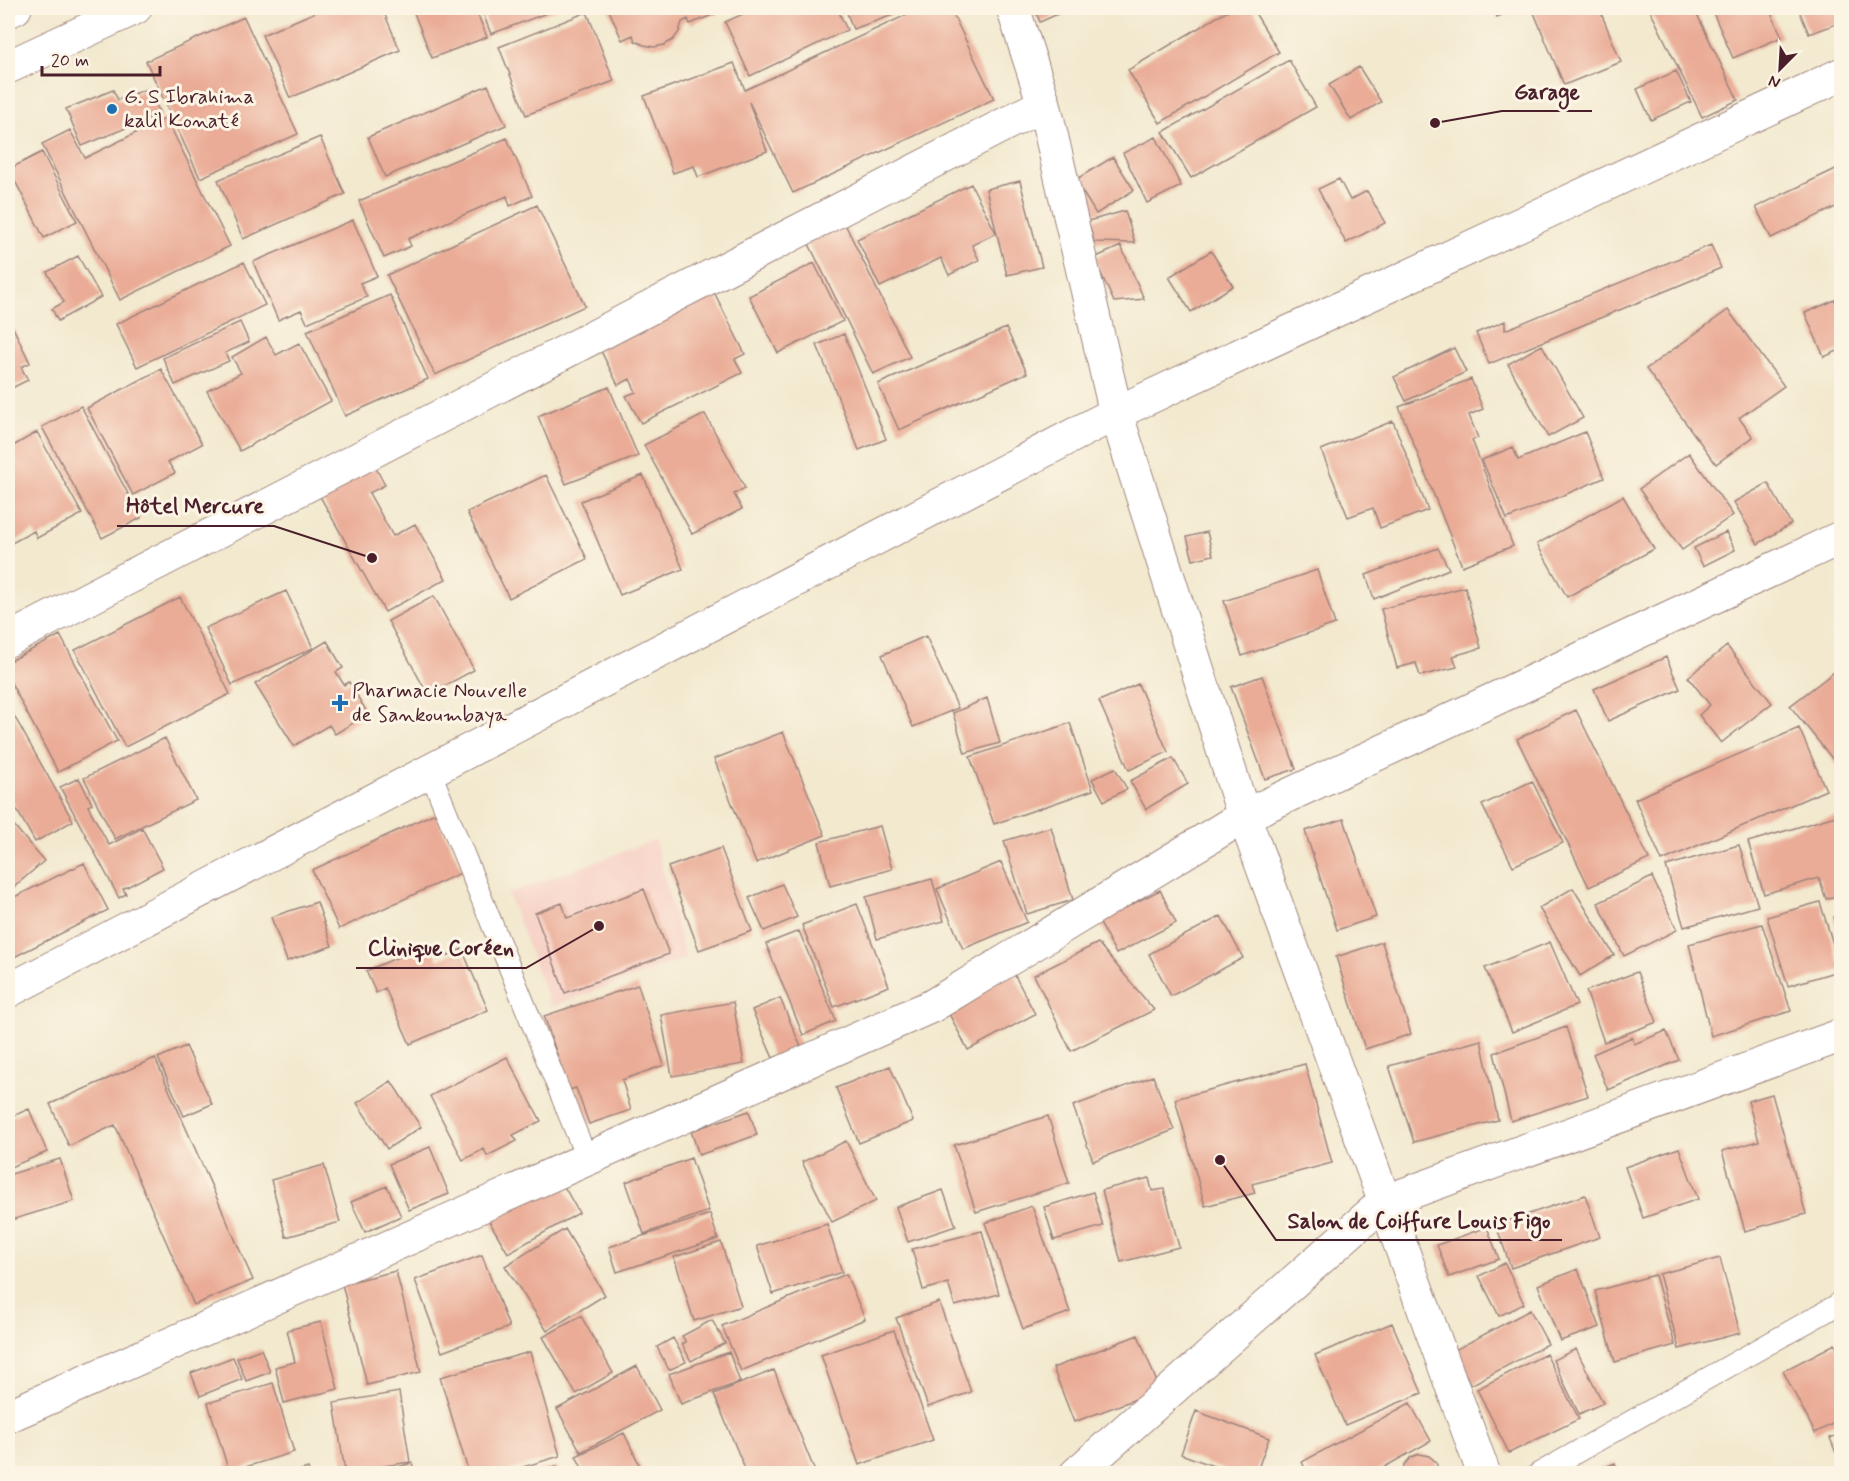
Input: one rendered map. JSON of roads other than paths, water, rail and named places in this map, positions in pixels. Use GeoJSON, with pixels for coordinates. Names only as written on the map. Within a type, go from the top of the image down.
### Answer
{"type":"FeatureCollection","features":[{"type":"Feature","properties":{"kind":"main road"},"geometry":{"type":"LineString","coordinates":[[8,11],[15,8]]}},
{"type":"Feature","properties":{"kind":"main road"},"geometry":{"type":"LineString","coordinates":[[8,67],[135,8]]}},
{"type":"Feature","properties":{"kind":"main road"},"geometry":{"type":"LineString","coordinates":[[1013,8],[1044,104],[1116,413],[1244,816],[1484,1473]]}},
{"type":"Feature","properties":{"kind":"main road"},"geometry":{"type":"LineString","coordinates":[[8,991],[1116,413],[1842,74]]}},
{"type":"Feature","properties":{"kind":"main road"},"geometry":{"type":"LineString","coordinates":[[8,640],[1044,104]]}},
{"type":"Feature","properties":{"kind":"main road"},"geometry":{"type":"LineString","coordinates":[[8,1416],[932,1006],[1244,816],[1842,537]]}},
{"type":"Feature","properties":{"kind":"main road"},"geometry":{"type":"LineString","coordinates":[[1076,1473],[1384,1202],[1842,1035]]}},
{"type":"Feature","properties":{"kind":"lane"},"geometry":{"type":"LineString","coordinates":[[430,771],[587,1159]]}},
{"type":"Feature","properties":{"kind":"lane"},"geometry":{"type":"LineString","coordinates":[[1538,1473],[1839,1304],[1842,1299]]}},
{"type":"Feature","properties":{"kind":"place","name":"G. S Ibrahima kalil Konaté"},"geometry":{"type":"Point","coordinates":[112,109]}},
{"type":"Feature","properties":{"kind":"place","name":"Garage"},"geometry":{"type":"Point","coordinates":[1435,123]}},
{"type":"Feature","properties":{"kind":"place","name":"Hôtel Mercure"},"geometry":{"type":"Point","coordinates":[372,558]}},
{"type":"Feature","properties":{"kind":"place","name":"Pharmacie Nouvelle de Sankoumbaya"},"geometry":{"type":"Point","coordinates":[340,703]}},
{"type":"Feature","properties":{"kind":"place","name":"Clinique Coréen"},"geometry":{"type":"Point","coordinates":[599,926]}},
{"type":"Feature","properties":{"kind":"place","name":"Salon de Coiffure Louis Figo"},"geometry":{"type":"Point","coordinates":[1220,1160]}}]}
